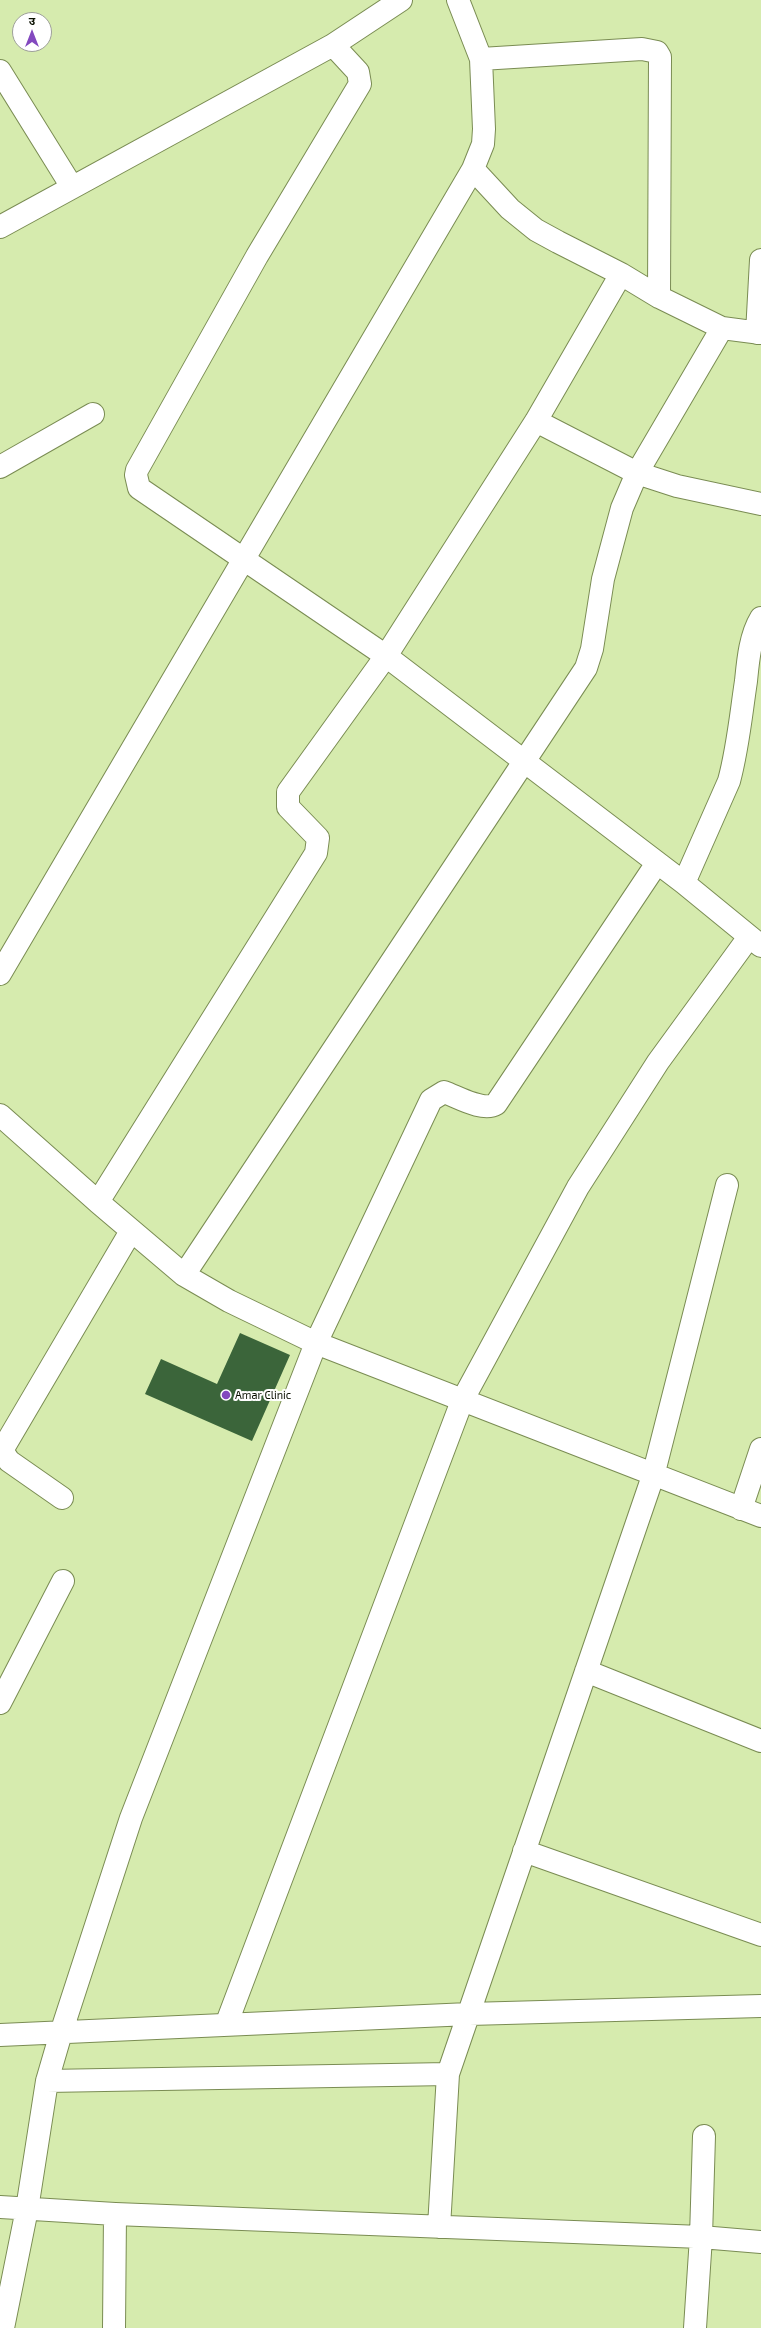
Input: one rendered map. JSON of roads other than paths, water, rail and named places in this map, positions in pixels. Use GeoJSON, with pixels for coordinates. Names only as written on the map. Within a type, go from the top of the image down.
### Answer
{"type":"FeatureCollection","features":[{"type":"Feature","properties":{"kind":"street"},"geometry":{"type":"LineString","coordinates":[[0,227],[334,45],[401,0]]}},
{"type":"Feature","properties":{"kind":"street"},"geometry":{"type":"LineString","coordinates":[[0,974],[473,169],[483,144],[484,129],[481,59],[458,0]]}},
{"type":"Feature","properties":{"kind":"street"},"geometry":{"type":"LineString","coordinates":[[226,2025],[462,1401],[578,1187],[658,1062],[755,942],[734,922],[684,883],[524,763],[386,656],[139,488],[136,470],[257,256],[360,84],[358,72],[334,45]]}},
{"type":"Feature","properties":{"kind":"street"},"geometry":{"type":"LineString","coordinates":[[481,59],[642,49],[657,52],[660,57],[659,297]]}},
{"type":"Feature","properties":{"kind":"street"},"geometry":{"type":"LineString","coordinates":[[0,71],[72,188]]}},
{"type":"Feature","properties":{"kind":"street"},"geometry":{"type":"LineString","coordinates":[[473,169],[510,209],[536,230],[621,274],[659,297],[722,328],[759,333],[761,260]]}},
{"type":"Feature","properties":{"kind":"street"},"geometry":{"type":"LineString","coordinates":[[98,1202],[316,853],[318,838],[288,807],[288,792],[386,656],[536,421],[621,274]]}},
{"type":"Feature","properties":{"kind":"street"},"geometry":{"type":"LineString","coordinates":[[184,1275],[586,668],[592,649],[603,579],[622,508],[637,474],[722,328]]}},
{"type":"Feature","properties":{"kind":"street"},"geometry":{"type":"LineString","coordinates":[[0,467],[94,414]]}},
{"type":"Feature","properties":{"kind":"street"},"geometry":{"type":"LineString","coordinates":[[536,421],[637,474],[677,486],[761,504]]}},
{"type":"Feature","properties":{"kind":"street"},"geometry":{"type":"LineString","coordinates":[[684,883],[729,780],[735,755],[749,658],[754,634],[761,618]]}},
{"type":"Feature","properties":{"kind":"street"},"geometry":{"type":"LineString","coordinates":[[3,2328],[27,2209],[48,2081],[60,2033],[131,1818],[316,1343],[431,1100],[444,1092],[484,1106],[492,1106],[496,1104],[657,863]]}},
{"type":"Feature","properties":{"kind":"street"},"geometry":{"type":"LineString","coordinates":[[0,1115],[131,1231],[184,1275],[229,1301],[316,1343],[653,1476],[761,1516]]}},
{"type":"Feature","properties":{"kind":"street"},"geometry":{"type":"LineString","coordinates":[[439,2227],[448,2074],[653,1476],[727,1185]]}},
{"type":"Feature","properties":{"kind":"street"},"geometry":{"type":"LineString","coordinates":[[62,1498],[9,1461],[3,1452],[4,1447],[131,1231]]}},
{"type":"Feature","properties":{"kind":"street"},"geometry":{"type":"LineString","coordinates":[[741,1509],[761,1449]]}},
{"type":"Feature","properties":{"kind":"street"},"geometry":{"type":"LineString","coordinates":[[0,1703],[63,1581]]}},
{"type":"Feature","properties":{"kind":"street"},"geometry":{"type":"LineString","coordinates":[[586,1671],[761,1741]]}},
{"type":"Feature","properties":{"kind":"street"},"geometry":{"type":"LineString","coordinates":[[524,1851],[761,1935]]}},
{"type":"Feature","properties":{"kind":"street"},"geometry":{"type":"LineString","coordinates":[[0,2035],[468,2014],[761,2006]]}},
{"type":"Feature","properties":{"kind":"street"},"geometry":{"type":"LineString","coordinates":[[48,2081],[448,2074]]}},
{"type":"Feature","properties":{"kind":"street"},"geometry":{"type":"LineString","coordinates":[[695,2328],[701,2237],[704,2136]]}},
{"type":"Feature","properties":{"kind":"street"},"geometry":{"type":"LineString","coordinates":[[0,2207],[115,2214],[701,2237],[761,2242]]}},
{"type":"Feature","properties":{"kind":"street"},"geometry":{"type":"LineString","coordinates":[[114,2328],[115,2214]]}},
{"type":"Feature","properties":{"kind":"place","name":"Amar Clinic"},"geometry":{"type":"Point","coordinates":[226,1395]}}]}
